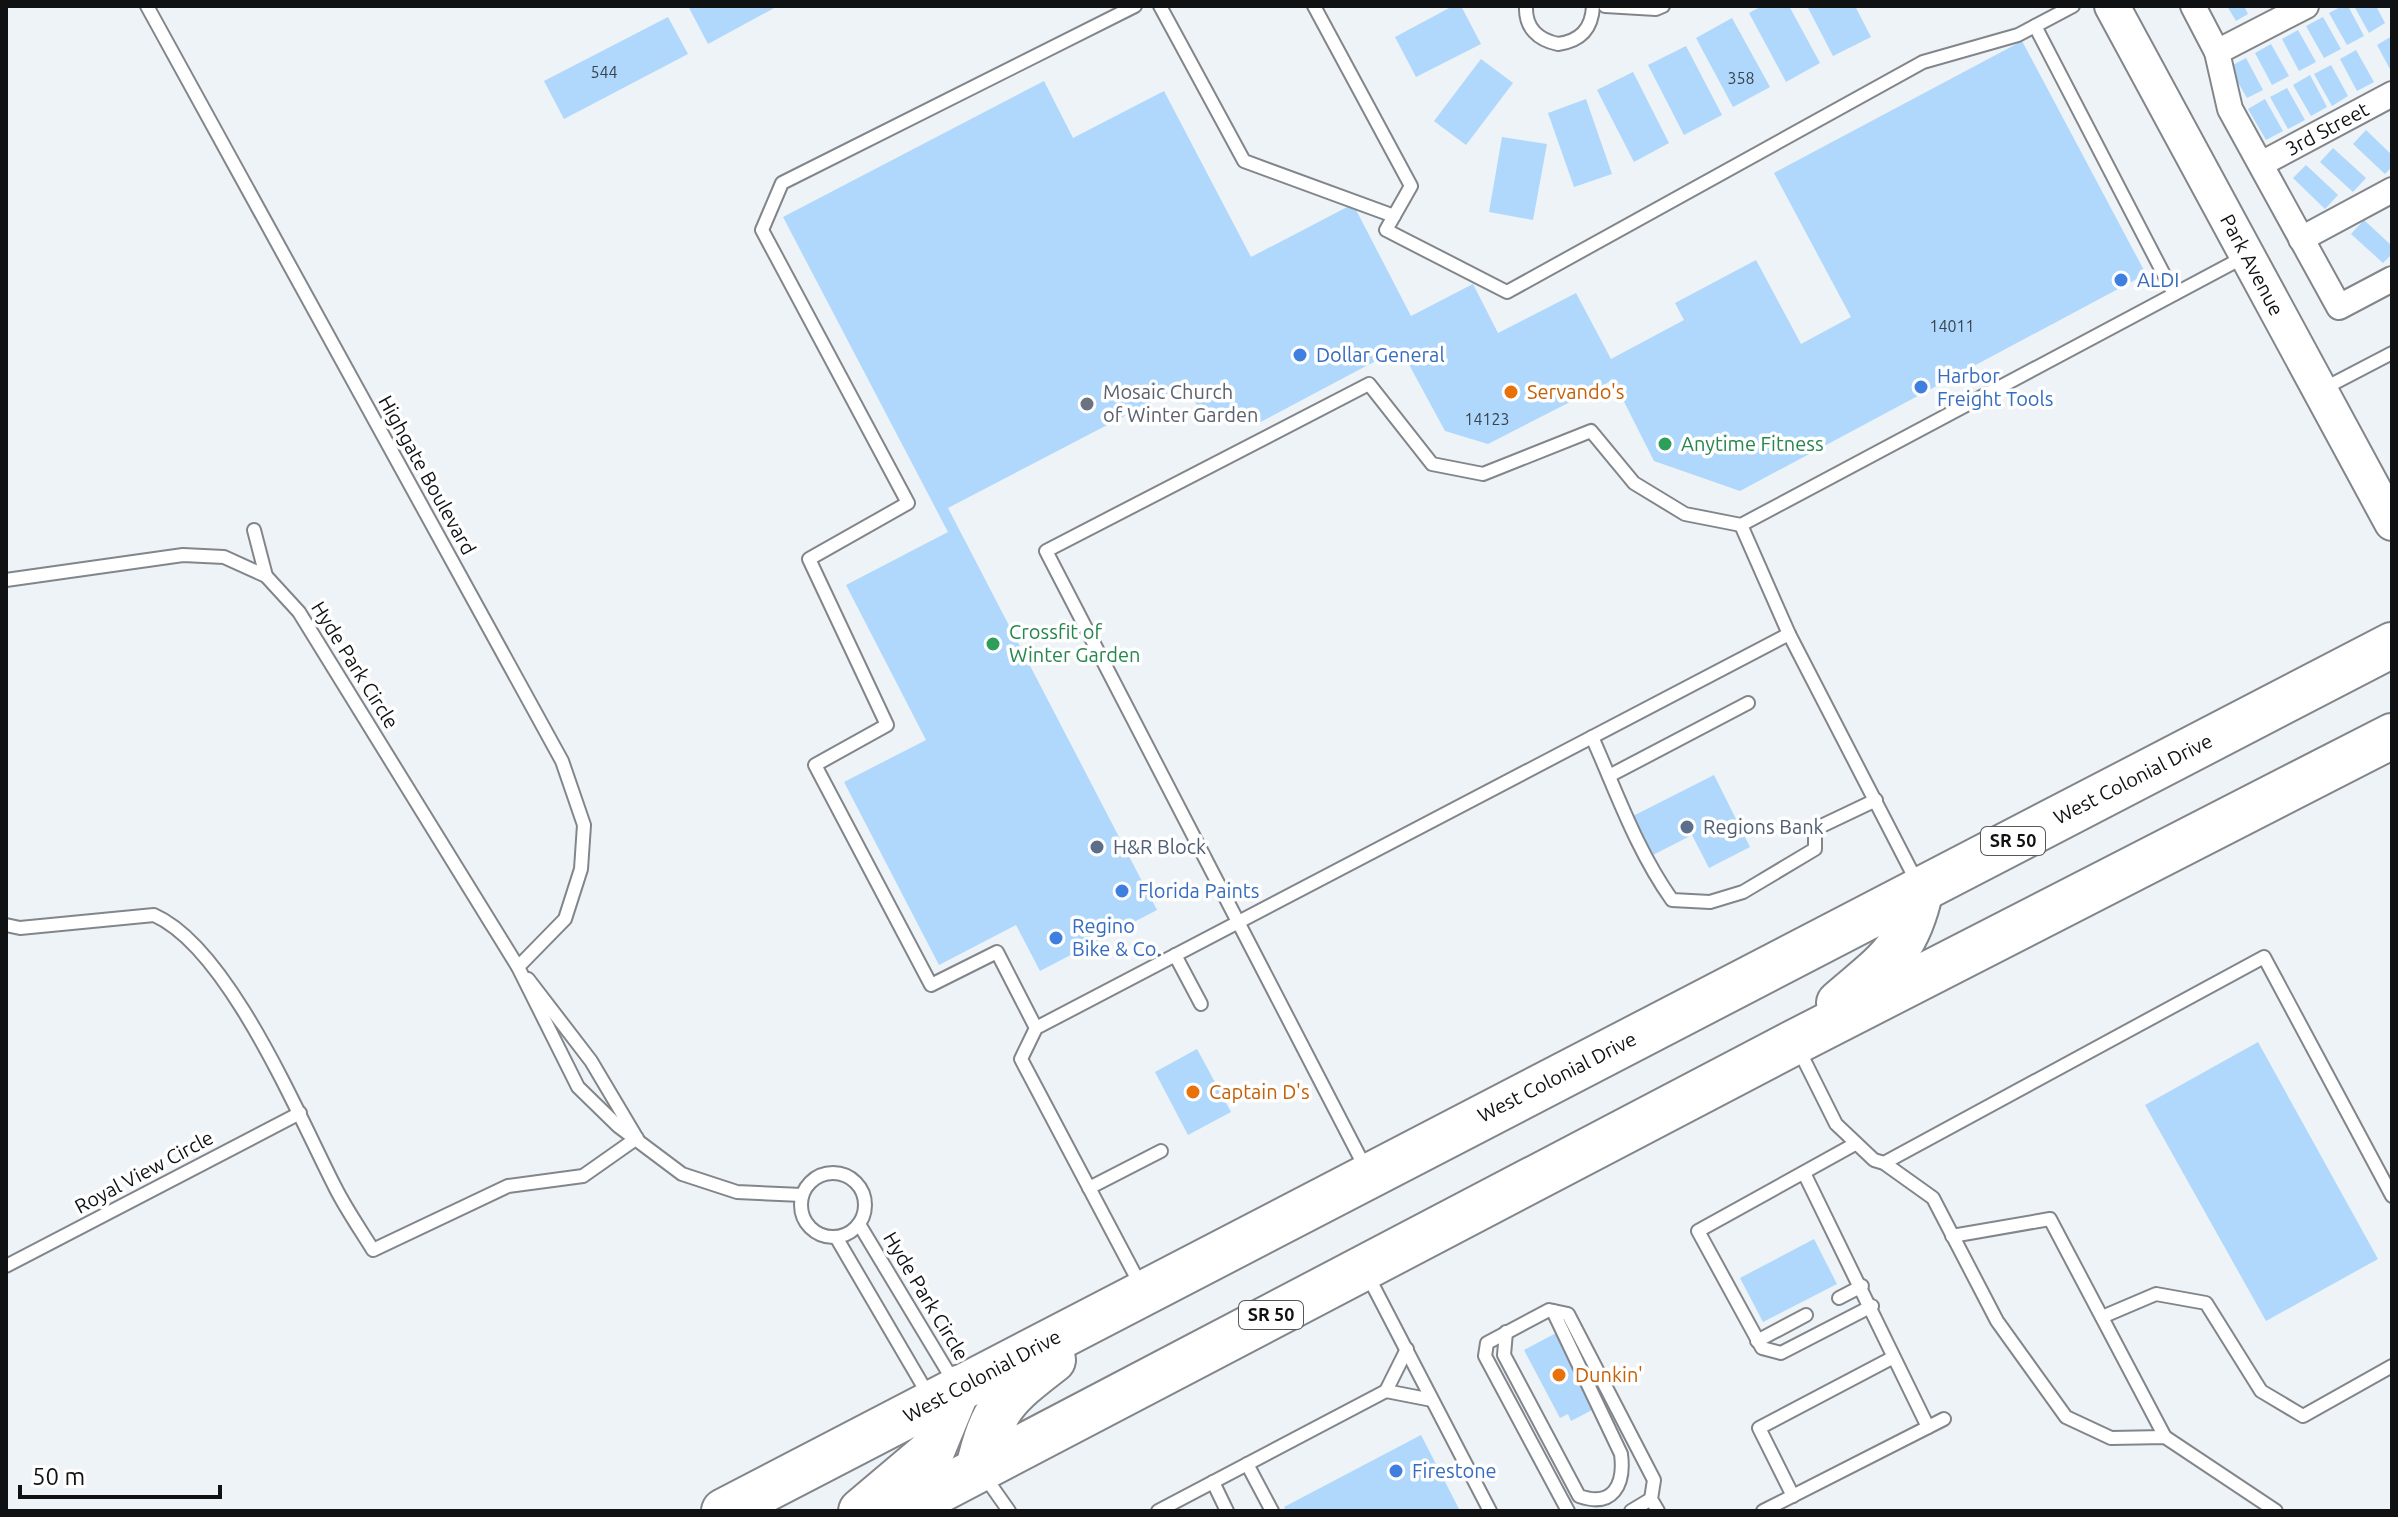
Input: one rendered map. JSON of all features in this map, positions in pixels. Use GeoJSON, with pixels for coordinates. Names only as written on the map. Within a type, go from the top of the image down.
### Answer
{"type":"FeatureCollection","features":[{"type":"Feature","properties":{"kind":"highway","name":"West Colonial Drive"},"geometry":{"type":"LineString","coordinates":[[724,1511],[2392,645]]}},
{"type":"Feature","properties":{"kind":"highway","name":"SR 50"},"geometry":{"type":"LineString","coordinates":[[900,1511],[1795,1042],[2392,736]]}},
{"type":"Feature","properties":{"kind":"highway"},"geometry":{"type":"LineString","coordinates":[[1795,1042],[1896,953],[1913,925],[1921,889]]}},
{"type":"Feature","properties":{"kind":"highway"},"geometry":{"type":"LineString","coordinates":[[978,1469],[987,1428],[1008,1395],[1137,1295]]}},
{"type":"Feature","properties":{"kind":"highway"},"geometry":{"type":"LineString","coordinates":[[861,1511],[932,1451],[945,1395]]}},
{"type":"Feature","properties":{"kind":"street","name":"Park Avenue"},"geometry":{"type":"LineString","coordinates":[[2112,6],[2392,523]]}},
{"type":"Feature","properties":{"kind":"street"},"geometry":{"type":"LineString","coordinates":[[2193,6],[2217,52],[2230,109],[2339,307],[2392,279]]}},
{"type":"Feature","properties":{"kind":"street"},"geometry":{"type":"LineString","coordinates":[[2217,52],[2306,6]]}},
{"type":"Feature","properties":{"kind":"street","name":"3rd Street"},"geometry":{"type":"LineString","coordinates":[[2261,164],[2392,94]]}},
{"type":"Feature","properties":{"kind":"street"},"geometry":{"type":"LineString","coordinates":[[2301,239],[2392,190]]}},
{"type":"Feature","properties":{"kind":"lane","name":"Highgate Boulevard"},"geometry":{"type":"LineString","coordinates":[[147,6],[562,761],[584,825],[581,869],[565,919],[518,967]]}},
{"type":"Feature","properties":{"kind":"lane"},"geometry":{"type":"LineString","coordinates":[[1036,1028],[997,952],[931,985],[815,765],[887,725],[809,559],[908,503],[762,230],[782,183],[1135,6]]}},
{"type":"Feature","properties":{"kind":"lane"},"geometry":{"type":"LineString","coordinates":[[1160,6],[1244,161],[1394,216]]}},
{"type":"Feature","properties":{"kind":"lane"},"geometry":{"type":"LineString","coordinates":[[1314,6],[1411,186],[1386,230],[1507,292],[1923,62],[2018,35],[2073,6]]}},
{"type":"Feature","properties":{"kind":"lane"},"geometry":{"type":"LineString","coordinates":[[1526,6],[1529,26],[1536,36],[1558,44],[1580,37],[1593,17],[1593,6]]}},
{"type":"Feature","properties":{"kind":"lane"},"geometry":{"type":"LineString","coordinates":[[1605,6],[1656,9],[1663,6]]}},
{"type":"Feature","properties":{"kind":"lane"},"geometry":{"type":"LineString","coordinates":[[2035,26],[2174,294]]}},
{"type":"Feature","properties":{"kind":"lane"},"geometry":{"type":"LineString","coordinates":[[1368,1174],[1046,551],[1369,384],[1432,464],[1483,474],[1591,431],[1634,483],[1685,514],[1741,525],[2247,255]]}},
{"type":"Feature","properties":{"kind":"lane"},"geometry":{"type":"LineString","coordinates":[[2320,391],[2392,353]]}},
{"type":"Feature","properties":{"kind":"lane"},"geometry":{"type":"LineString","coordinates":[[1741,525],[1789,634],[1921,889]]}},
{"type":"Feature","properties":{"kind":"lane"},"geometry":{"type":"LineString","coordinates":[[254,530],[266,576]]}},
{"type":"Feature","properties":{"kind":"lane","name":"Hyde Park Circle"},"geometry":{"type":"LineString","coordinates":[[6,580],[183,555],[224,557],[266,576],[299,612],[518,967],[578,1087],[618,1126],[682,1174],[737,1192],[802,1195]]}},
{"type":"Feature","properties":{"kind":"lane"},"geometry":{"type":"LineString","coordinates":[[1137,1295],[1089,1188],[1021,1059],[1036,1028],[1789,634]]}},
{"type":"Feature","properties":{"kind":"lane"},"geometry":{"type":"LineString","coordinates":[[1609,776],[1748,703]]}},
{"type":"Feature","properties":{"kind":"lane"},"geometry":{"type":"LineString","coordinates":[[1592,737],[1615,798],[1646,860],[1672,900],[1710,902],[1743,892],[1815,849],[1815,829],[1876,800]]}},
{"type":"Feature","properties":{"kind":"lane"},"geometry":{"type":"LineString","coordinates":[[6,925],[20,928],[154,915],[174,923],[242,1007],[300,1113],[336,1189],[373,1250],[508,1186],[583,1176],[637,1138]]}},
{"type":"Feature","properties":{"kind":"lane"},"geometry":{"type":"LineString","coordinates":[[1175,955],[1201,1004]]}},
{"type":"Feature","properties":{"kind":"lane"},"geometry":{"type":"LineString","coordinates":[[1884,1163],[2264,957],[2392,1196]]}},
{"type":"Feature","properties":{"kind":"lane","name":"Hyde Park Circle"},"geometry":{"type":"LineString","coordinates":[[518,967],[591,1061],[637,1138]]}},
{"type":"Feature","properties":{"kind":"lane"},"geometry":{"type":"LineString","coordinates":[[1795,1042],[1836,1124],[1874,1160],[1884,1163],[1933,1198],[1997,1321],[2066,1417],[2111,1438],[2165,1437]]}},
{"type":"Feature","properties":{"kind":"lane","name":"Royal View Circle"},"geometry":{"type":"LineString","coordinates":[[6,1266],[300,1113]]}},
{"type":"Feature","properties":{"kind":"lane"},"geometry":{"type":"LineString","coordinates":[[1855,1144],[1805,1175],[1698,1231],[1762,1348],[1781,1353],[1872,1306]]}},
{"type":"Feature","properties":{"kind":"lane"},"geometry":{"type":"LineString","coordinates":[[1089,1188],[1161,1151]]}},
{"type":"Feature","properties":{"kind":"lane"},"geometry":{"type":"LineString","coordinates":[[826,1173],[848,1176],[863,1192],[865,1203],[859,1224],[849,1233],[836,1237],[825,1236],[807,1225],[800,1205],[807,1185],[826,1173]]}},
{"type":"Feature","properties":{"kind":"lane"},"geometry":{"type":"LineString","coordinates":[[1805,1175],[1872,1306],[1892,1358],[1928,1427]]}},
{"type":"Feature","properties":{"kind":"lane"},"geometry":{"type":"LineString","coordinates":[[1952,1236],[2050,1219],[2165,1437],[2276,1511]]}},
{"type":"Feature","properties":{"kind":"lane","name":"Hyde Park Circle"},"geometry":{"type":"LineString","coordinates":[[859,1224],[945,1395]]}},
{"type":"Feature","properties":{"kind":"lane"},"geometry":{"type":"LineString","coordinates":[[836,1237],[945,1395]]}},
{"type":"Feature","properties":{"kind":"lane"},"geometry":{"type":"LineString","coordinates":[[1363,1267],[1490,1511]]}},
{"type":"Feature","properties":{"kind":"lane"},"geometry":{"type":"LineString","coordinates":[[1839,1298],[1862,1286]]}},
{"type":"Feature","properties":{"kind":"lane"},"geometry":{"type":"LineString","coordinates":[[2102,1317],[2156,1294],[2206,1303],[2261,1391],[2303,1416],[2392,1366]]}},
{"type":"Feature","properties":{"kind":"lane"},"geometry":{"type":"LineString","coordinates":[[1506,1332],[1504,1355],[1579,1496],[1593,1501],[1607,1497],[1618,1487],[1624,1473],[1621,1454],[1553,1311]]}},
{"type":"Feature","properties":{"kind":"lane"},"geometry":{"type":"LineString","coordinates":[[1568,1511],[1485,1356],[1487,1343],[1553,1311],[1568,1314],[1654,1480],[1655,1505],[1631,1511]]}},
{"type":"Feature","properties":{"kind":"lane"},"geometry":{"type":"LineString","coordinates":[[1757,1341],[1806,1315]]}},
{"type":"Feature","properties":{"kind":"lane"},"geometry":{"type":"LineString","coordinates":[[1158,1511],[1386,1391],[1407,1349]]}},
{"type":"Feature","properties":{"kind":"lane"},"geometry":{"type":"LineString","coordinates":[[1793,1496],[1759,1428],[1892,1358]]}},
{"type":"Feature","properties":{"kind":"lane"},"geometry":{"type":"LineString","coordinates":[[1386,1391],[1432,1400]]}},
{"type":"Feature","properties":{"kind":"lane"},"geometry":{"type":"LineString","coordinates":[[1763,1511],[1944,1419]]}},
{"type":"Feature","properties":{"kind":"lane"},"geometry":{"type":"LineString","coordinates":[[1247,1464],[1272,1511]]}},
{"type":"Feature","properties":{"kind":"lane"},"geometry":{"type":"LineString","coordinates":[[978,1469],[1009,1511]]}},
{"type":"Feature","properties":{"kind":"lane"},"geometry":{"type":"LineString","coordinates":[[1213,1482],[1227,1511]]}},
{"type":"Feature","properties":{"kind":"building"},"geometry":{"type":"Polygon","coordinates":[[[688,6],[778,6],[708,44],[688,6]]]}},
{"type":"Feature","properties":{"kind":"building"},"geometry":{"type":"Polygon","coordinates":[[[1453,6],[1461,6],[1481,44],[1416,77],[1395,37],[1453,6]]]}},
{"type":"Feature","properties":{"kind":"building"},"geometry":{"type":"Polygon","coordinates":[[[1762,6],[1789,6],[1820,63],[1786,82],[1749,13],[1762,6]]]}},
{"type":"Feature","properties":{"kind":"building"},"geometry":{"type":"Polygon","coordinates":[[[1807,6],[1855,6],[1871,37],[1833,56],[1807,6]]]}},
{"type":"Feature","properties":{"kind":"building"},"geometry":{"type":"Polygon","coordinates":[[[2227,6],[2244,6],[2248,14],[2236,21],[2227,6]]]}},
{"type":"Feature","properties":{"kind":"building"},"geometry":{"type":"Polygon","coordinates":[[[2348,6],[2364,36],[2347,45],[2329,13],[2348,6]]]}},
{"type":"Feature","properties":{"kind":"building"},"geometry":{"type":"Polygon","coordinates":[[[2354,6],[2376,6],[2385,23],[2369,33],[2354,6]]]}},
{"type":"Feature","properties":{"kind":"building"},"geometry":{"type":"Polygon","coordinates":[[[668,17],[688,54],[564,119],[544,81],[668,17]]]}},
{"type":"Feature","properties":{"kind":"building"},"geometry":{"type":"Polygon","coordinates":[[[2323,17],[2341,49],[2324,58],[2306,26],[2323,17]]]}},
{"type":"Feature","properties":{"kind":"building"},"geometry":{"type":"Polygon","coordinates":[[[1732,18],[1770,87],[1733,107],[1696,38],[1732,18]]]}},
{"type":"Feature","properties":{"kind":"building"},"geometry":{"type":"Polygon","coordinates":[[[2298,30],[2316,62],[2299,71],[2282,39],[2298,30]]]}},
{"type":"Feature","properties":{"kind":"building"},"geometry":{"type":"Polygon","coordinates":[[[2392,36],[2392,73],[2377,45],[2392,36]]]}},
{"type":"Feature","properties":{"kind":"building"},"geometry":{"type":"Polygon","coordinates":[[[2022,41],[2146,274],[1740,491],[1654,461],[1613,380],[1488,444],[1445,431],[1400,348],[1255,425],[1201,413],[1186,384],[948,508],[1157,910],[1040,971],[1016,925],[939,965],[844,782],[926,740],[846,585],[948,532],[783,217],[1044,81],[1073,138],[1164,91],[1251,257],[1353,204],[1411,316],[1473,284],[1498,333],[1576,293],[1611,359],[1684,320],[1675,303],[1756,260],[1801,344],[1851,317],[1774,173],[2022,41]]]}},
{"type":"Feature","properties":{"kind":"building"},"geometry":{"type":"Polygon","coordinates":[[[2271,44],[2289,76],[2272,85],[2255,53],[2271,44]]]}},
{"type":"Feature","properties":{"kind":"building"},"geometry":{"type":"Polygon","coordinates":[[[1686,46],[1722,115],[1684,135],[1648,65],[1686,46]]]}},
{"type":"Feature","properties":{"kind":"building"},"geometry":{"type":"Polygon","coordinates":[[[2356,50],[2374,82],[2357,91],[2340,59],[2356,50]]]}},
{"type":"Feature","properties":{"kind":"building"},"geometry":{"type":"Polygon","coordinates":[[[2246,58],[2263,90],[2247,98],[2229,67],[2246,58]]]}},
{"type":"Feature","properties":{"kind":"building"},"geometry":{"type":"Polygon","coordinates":[[[1481,59],[1513,83],[1466,145],[1434,121],[1481,59]]]}},
{"type":"Feature","properties":{"kind":"building"},"geometry":{"type":"Polygon","coordinates":[[[2331,65],[2348,96],[2332,106],[2314,74],[2331,65]]]}},
{"type":"Feature","properties":{"kind":"building"},"geometry":{"type":"Polygon","coordinates":[[[1633,72],[1669,143],[1634,162],[1597,90],[1633,72]]]}},
{"type":"Feature","properties":{"kind":"building"},"geometry":{"type":"Polygon","coordinates":[[[2310,75],[2327,107],[2311,116],[2293,85],[2310,75]]]}},
{"type":"Feature","properties":{"kind":"building"},"geometry":{"type":"Polygon","coordinates":[[[2287,88],[2305,120],[2288,129],[2270,97],[2287,88]]]}},
{"type":"Feature","properties":{"kind":"building"},"geometry":{"type":"Polygon","coordinates":[[[1586,99],[1612,174],[1574,187],[1548,113],[1586,99]]]}},
{"type":"Feature","properties":{"kind":"building"},"geometry":{"type":"Polygon","coordinates":[[[2265,99],[2283,131],[2266,140],[2248,109],[2265,99]]]}},
{"type":"Feature","properties":{"kind":"building"},"geometry":{"type":"Polygon","coordinates":[[[2366,130],[2392,155],[2392,167],[2385,174],[2353,144],[2366,130]]]}},
{"type":"Feature","properties":{"kind":"building"},"geometry":{"type":"Polygon","coordinates":[[[1502,137],[1547,144],[1533,220],[1489,212],[1502,137]]]}},
{"type":"Feature","properties":{"kind":"building"},"geometry":{"type":"Polygon","coordinates":[[[2333,148],[2366,178],[2353,192],[2320,162],[2333,148]]]}},
{"type":"Feature","properties":{"kind":"building"},"geometry":{"type":"Polygon","coordinates":[[[2306,165],[2338,195],[2325,209],[2293,178],[2306,165]]]}},
{"type":"Feature","properties":{"kind":"building"},"geometry":{"type":"Polygon","coordinates":[[[2364,220],[2392,246],[2392,254],[2383,263],[2351,234],[2364,220]]]}},
{"type":"Feature","properties":{"kind":"building","name":"Regions Bank"},"geometry":{"type":"Polygon","coordinates":[[[1714,775],[1750,847],[1709,868],[1692,835],[1649,857],[1629,818],[1714,775]]]}},
{"type":"Feature","properties":{"kind":"building"},"geometry":{"type":"Polygon","coordinates":[[[2258,1042],[2378,1259],[2266,1321],[2145,1105],[2258,1042]]]}},
{"type":"Feature","properties":{"kind":"building","name":"Captain D's"},"geometry":{"type":"Polygon","coordinates":[[[1197,1049],[1231,1112],[1188,1135],[1155,1072],[1197,1049]]]}},
{"type":"Feature","properties":{"kind":"building"},"geometry":{"type":"Polygon","coordinates":[[[1814,1239],[1837,1284],[1763,1322],[1740,1278],[1814,1239]]]}},
{"type":"Feature","properties":{"kind":"building","name":"Dunkin'"},"geometry":{"type":"Polygon","coordinates":[[[1558,1332],[1594,1409],[1571,1421],[1568,1414],[1560,1418],[1524,1350],[1558,1332]]]}},
{"type":"Feature","properties":{"kind":"building","name":"Firestone"},"geometry":{"type":"Polygon","coordinates":[[[1421,1435],[1459,1509],[1286,1511],[1284,1507],[1421,1435]]]}},
{"type":"Feature","properties":{"kind":"place","name":"ALDI"},"geometry":{"type":"Point","coordinates":[2121,280]}},
{"type":"Feature","properties":{"kind":"place","name":"Dollar General"},"geometry":{"type":"Point","coordinates":[1300,355]}},
{"type":"Feature","properties":{"kind":"place","name":"Harbor Freight Tools"},"geometry":{"type":"Point","coordinates":[1921,387]}},
{"type":"Feature","properties":{"kind":"place","name":"Servando's"},"geometry":{"type":"Point","coordinates":[1511,392]}},
{"type":"Feature","properties":{"kind":"place","name":"Mosaic Church of Winter Garden"},"geometry":{"type":"Point","coordinates":[1087,404]}},
{"type":"Feature","properties":{"kind":"place","name":"Anytime Fitness"},"geometry":{"type":"Point","coordinates":[1665,444]}},
{"type":"Feature","properties":{"kind":"place","name":"Crossfit of Winter Garden"},"geometry":{"type":"Point","coordinates":[993,644]}},
{"type":"Feature","properties":{"kind":"place","name":"Regions Bank"},"geometry":{"type":"Point","coordinates":[1687,827]}},
{"type":"Feature","properties":{"kind":"place","name":"H&R Block"},"geometry":{"type":"Point","coordinates":[1097,847]}},
{"type":"Feature","properties":{"kind":"place","name":"Florida Paints"},"geometry":{"type":"Point","coordinates":[1122,891]}},
{"type":"Feature","properties":{"kind":"place","name":"Regino Bike & Co."},"geometry":{"type":"Point","coordinates":[1056,938]}},
{"type":"Feature","properties":{"kind":"place","name":"Captain D's"},"geometry":{"type":"Point","coordinates":[1193,1092]}},
{"type":"Feature","properties":{"kind":"place","name":"Dunkin'"},"geometry":{"type":"Point","coordinates":[1559,1375]}},
{"type":"Feature","properties":{"kind":"place","name":"Firestone"},"geometry":{"type":"Point","coordinates":[1396,1471]}}]}
